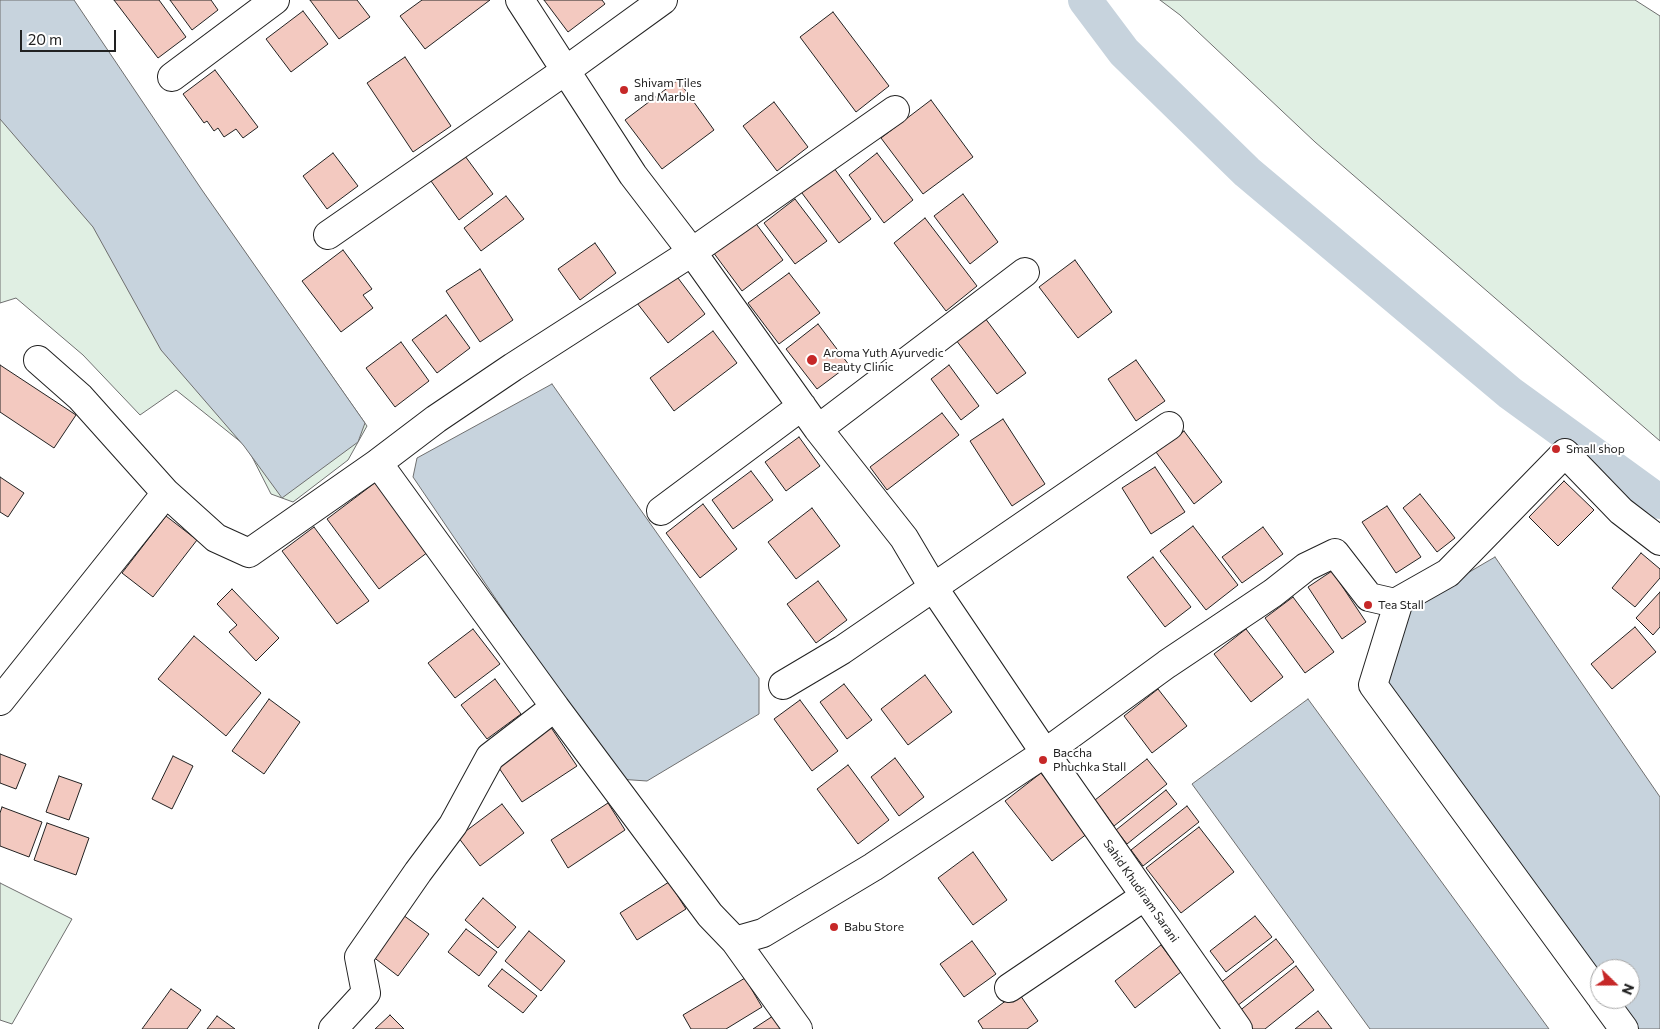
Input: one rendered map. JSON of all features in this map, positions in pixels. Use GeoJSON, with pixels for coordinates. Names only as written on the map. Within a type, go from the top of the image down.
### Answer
{"type":"FeatureCollection","features":[{"type":"Feature","properties":{"kind":"street"},"geometry":{"type":"LineString","coordinates":[[172,77],[275,0]]}},
{"type":"Feature","properties":{"kind":"street","name":"Sahid Khudiram Sarani"},"geometry":{"type":"LineString","coordinates":[[520,0],[632,175],[692,252],[818,429],[904,538],[933,586],[1045,753],[1238,1029]]}},
{"type":"Feature","properties":{"kind":"street"},"geometry":{"type":"LineString","coordinates":[[328,235],[664,0]]}},
{"type":"Feature","properties":{"kind":"street"},"geometry":{"type":"LineString","coordinates":[[38,360],[80,397],[166,493],[216,538],[249,554],[378,463],[436,419],[692,252],[895,110]]}},
{"type":"Feature","properties":{"kind":"street"},"geometry":{"type":"LineString","coordinates":[[818,429],[1025,272]]}},
{"type":"Feature","properties":{"kind":"street"},"geometry":{"type":"LineString","coordinates":[[661,511],[802,406]]}},
{"type":"Feature","properties":{"kind":"street"},"geometry":{"type":"LineString","coordinates":[[782,685],[842,650],[1169,426]]}},
{"type":"Feature","properties":{"kind":"street"},"geometry":{"type":"LineString","coordinates":[[735,941],[763,933],[873,867],[1045,753],[1167,664],[1273,594],[1306,568],[1335,553],[1369,597],[1395,603],[1448,573],[1565,453],[1621,511],[1660,541]]}},
{"type":"Feature","properties":{"kind":"street"},"geometry":{"type":"LineString","coordinates":[[378,463],[555,707],[710,915],[735,941],[798,1029]]}},
{"type":"Feature","properties":{"kind":"street"},"geometry":{"type":"LineString","coordinates":[[0,701],[166,493]]}},
{"type":"Feature","properties":{"kind":"street"},"geometry":{"type":"LineString","coordinates":[[1398,601],[1373,685],[1590,982]]}},
{"type":"Feature","properties":{"kind":"street"},"geometry":{"type":"LineString","coordinates":[[333,1029],[366,993],[359,957],[453,825],[490,757],[555,707]]}},
{"type":"Feature","properties":{"kind":"street"},"geometry":{"type":"LineString","coordinates":[[1009,988],[1145,896]]}},
{"type":"Feature","properties":{"kind":"street"},"geometry":{"type":"LineString","coordinates":[[1609,1009],[1624,1029]]}},
{"type":"Feature","properties":{"kind":"green space"},"geometry":{"type":"Polygon","coordinates":[[[0,0],[197,184],[367,426],[348,460],[293,502],[271,494],[247,447],[176,390],[140,415],[83,355],[16,298],[0,303],[0,0]]]}},
{"type":"Feature","properties":{"kind":"green space"},"geometry":{"type":"Polygon","coordinates":[[[1160,0],[1635,0],[1660,16],[1660,441],[1315,142],[1180,15],[1160,0]]]}},
{"type":"Feature","properties":{"kind":"green space"},"geometry":{"type":"Polygon","coordinates":[[[0,883],[72,919],[12,1024],[0,1020],[0,883]]]}},
{"type":"Feature","properties":{"kind":"shaded area"},"geometry":{"type":"Polygon","coordinates":[[[0,0],[74,0],[202,190],[365,423],[358,442],[282,498],[244,446],[161,350],[93,227],[0,119],[0,0]]]}},
{"type":"Feature","properties":{"kind":"shaded area"},"geometry":{"type":"Polygon","coordinates":[[[552,384],[759,678],[759,714],[647,781],[618,779],[413,477],[417,458],[552,384]]]}},
{"type":"Feature","properties":{"kind":"shaded area"},"geometry":{"type":"Polygon","coordinates":[[[1495,557],[1660,797],[1660,1029],[1624,1029],[1609,1009],[1640,1009],[1640,959],[1590,959],[1590,982],[1369,679],[1406,609],[1495,557]]]}},
{"type":"Feature","properties":{"kind":"shaded area"},"geometry":{"type":"Polygon","coordinates":[[[1308,699],[1549,1029],[1370,1029],[1192,784],[1308,699]]]}},
{"type":"Feature","properties":{"kind":"building"},"geometry":{"type":"Polygon","coordinates":[[[114,0],[159,0],[186,37],[158,58],[114,0]]]}},
{"type":"Feature","properties":{"kind":"building"},"geometry":{"type":"Polygon","coordinates":[[[170,0],[211,0],[218,10],[192,30],[170,0]]]}},
{"type":"Feature","properties":{"kind":"building"},"geometry":{"type":"Polygon","coordinates":[[[310,0],[357,0],[370,17],[339,39],[310,0]]]}},
{"type":"Feature","properties":{"kind":"building"},"geometry":{"type":"Polygon","coordinates":[[[422,0],[490,0],[425,49],[400,16],[422,0]]]}},
{"type":"Feature","properties":{"kind":"building"},"geometry":{"type":"Polygon","coordinates":[[[544,0],[602,0],[605,4],[568,32],[544,0]]]}},
{"type":"Feature","properties":{"kind":"building"},"geometry":{"type":"Polygon","coordinates":[[[303,11],[328,44],[291,72],[266,39],[303,11]]]}},
{"type":"Feature","properties":{"kind":"building"},"geometry":{"type":"Polygon","coordinates":[[[833,12],[889,86],[856,112],[800,37],[833,12]]]}},
{"type":"Feature","properties":{"kind":"building"},"geometry":{"type":"Polygon","coordinates":[[[405,57],[451,126],[413,152],[367,83],[405,57]]]}},
{"type":"Feature","properties":{"kind":"building"},"geometry":{"type":"Polygon","coordinates":[[[215,70],[258,127],[243,138],[236,129],[224,137],[218,128],[214,131],[207,121],[204,123],[183,94],[215,70]]]}},
{"type":"Feature","properties":{"kind":"building"},"geometry":{"type":"Polygon","coordinates":[[[678,80],[714,130],[662,169],[625,120],[678,80]]]}},
{"type":"Feature","properties":{"kind":"building"},"geometry":{"type":"Polygon","coordinates":[[[931,100],[973,157],[923,194],[881,138],[931,100]]]}},
{"type":"Feature","properties":{"kind":"building"},"geometry":{"type":"Polygon","coordinates":[[[774,102],[808,147],[777,171],[743,126],[774,102]]]}},
{"type":"Feature","properties":{"kind":"building"},"geometry":{"type":"Polygon","coordinates":[[[333,153],[358,186],[327,209],[303,176],[333,153]]]}},
{"type":"Feature","properties":{"kind":"building"},"geometry":{"type":"Polygon","coordinates":[[[877,153],[913,200],[884,223],[849,175],[877,153]]]}},
{"type":"Feature","properties":{"kind":"building"},"geometry":{"type":"Polygon","coordinates":[[[465,156],[493,194],[459,220],[431,181],[465,156]]]}},
{"type":"Feature","properties":{"kind":"building"},"geometry":{"type":"Polygon","coordinates":[[[831,164],[871,219],[839,243],[799,189],[831,164]]]}},
{"type":"Feature","properties":{"kind":"building"},"geometry":{"type":"Polygon","coordinates":[[[963,194],[998,242],[970,264],[934,216],[963,194]]]}},
{"type":"Feature","properties":{"kind":"building"},"geometry":{"type":"Polygon","coordinates":[[[506,196],[524,219],[481,251],[464,228],[506,196]]]}},
{"type":"Feature","properties":{"kind":"building"},"geometry":{"type":"Polygon","coordinates":[[[795,199],[827,241],[795,264],[764,223],[795,199]]]}},
{"type":"Feature","properties":{"kind":"building"},"geometry":{"type":"Polygon","coordinates":[[[925,218],[977,286],[946,311],[894,243],[925,218]]]}},
{"type":"Feature","properties":{"kind":"building"},"geometry":{"type":"Polygon","coordinates":[[[754,221],[783,260],[742,291],[713,252],[754,221]]]}},
{"type":"Feature","properties":{"kind":"building"},"geometry":{"type":"Polygon","coordinates":[[[595,243],[616,273],[580,300],[558,269],[595,243]]]}},
{"type":"Feature","properties":{"kind":"building"},"geometry":{"type":"Polygon","coordinates":[[[343,250],[372,289],[363,295],[373,308],[341,332],[302,281],[343,250]]]}},
{"type":"Feature","properties":{"kind":"building"},"geometry":{"type":"Polygon","coordinates":[[[1075,260],[1112,312],[1078,338],[1039,287],[1075,260]]]}},
{"type":"Feature","properties":{"kind":"building"},"geometry":{"type":"Polygon","coordinates":[[[480,269],[513,320],[480,342],[446,291],[480,269]]]}},
{"type":"Feature","properties":{"kind":"building"},"geometry":{"type":"Polygon","coordinates":[[[789,273],[820,313],[779,344],[748,303],[789,273]]]}},
{"type":"Feature","properties":{"kind":"building"},"geometry":{"type":"Polygon","coordinates":[[[675,274],[705,314],[668,343],[637,303],[675,274]]]}},
{"type":"Feature","properties":{"kind":"building"},"geometry":{"type":"Polygon","coordinates":[[[446,315],[470,348],[437,373],[412,340],[446,315]]]}},
{"type":"Feature","properties":{"kind":"building"},"geometry":{"type":"Polygon","coordinates":[[[985,318],[1026,373],[997,394],[956,340],[985,318]]]}},
{"type":"Feature","properties":{"kind":"building"},"geometry":{"type":"Polygon","coordinates":[[[818,324],[849,365],[817,389],[786,349],[818,324]]]}},
{"type":"Feature","properties":{"kind":"building"},"geometry":{"type":"Polygon","coordinates":[[[713,331],[737,363],[674,411],[650,378],[713,331]]]}},
{"type":"Feature","properties":{"kind":"building"},"geometry":{"type":"Polygon","coordinates":[[[401,342],[429,381],[395,407],[366,368],[401,342]]]}},
{"type":"Feature","properties":{"kind":"building"},"geometry":{"type":"Polygon","coordinates":[[[1136,360],[1165,401],[1136,421],[1108,379],[1136,360]]]}},
{"type":"Feature","properties":{"kind":"building"},"geometry":{"type":"Polygon","coordinates":[[[0,365],[76,415],[54,448],[0,412],[0,365]]]}},
{"type":"Feature","properties":{"kind":"building"},"geometry":{"type":"Polygon","coordinates":[[[949,365],[979,406],[961,420],[931,379],[949,365]]]}},
{"type":"Feature","properties":{"kind":"building"},"geometry":{"type":"Polygon","coordinates":[[[942,413],[959,435],[887,490],[870,467],[942,413]]]}},
{"type":"Feature","properties":{"kind":"building"},"geometry":{"type":"Polygon","coordinates":[[[1003,419],[1045,484],[1012,506],[970,441],[1003,419]]]}},
{"type":"Feature","properties":{"kind":"building"},"geometry":{"type":"Polygon","coordinates":[[[1184,431],[1222,482],[1194,504],[1156,452],[1184,431]]]}},
{"type":"Feature","properties":{"kind":"building"},"geometry":{"type":"Polygon","coordinates":[[[799,437],[820,466],[786,491],[765,462],[799,437]]]}},
{"type":"Feature","properties":{"kind":"building"},"geometry":{"type":"Polygon","coordinates":[[[1155,467],[1185,512],[1151,534],[1122,488],[1155,467]]]}},
{"type":"Feature","properties":{"kind":"building"},"geometry":{"type":"Polygon","coordinates":[[[751,471],[773,500],[733,529],[712,500],[751,471]]]}},
{"type":"Feature","properties":{"kind":"building"},"geometry":{"type":"Polygon","coordinates":[[[0,477],[24,493],[8,517],[0,512],[0,477]]]}},
{"type":"Feature","properties":{"kind":"building"},"geometry":{"type":"Polygon","coordinates":[[[380,479],[432,549],[379,589],[327,519],[380,479]]]}},
{"type":"Feature","properties":{"kind":"building"},"geometry":{"type":"Polygon","coordinates":[[[1564,481],[1594,510],[1558,546],[1529,517],[1564,481]]]}},
{"type":"Feature","properties":{"kind":"building"},"geometry":{"type":"Polygon","coordinates":[[[1420,494],[1455,538],[1437,552],[1403,508],[1420,494]]]}},
{"type":"Feature","properties":{"kind":"building"},"geometry":{"type":"Polygon","coordinates":[[[703,504],[737,549],[700,578],[666,533],[703,504]]]}},
{"type":"Feature","properties":{"kind":"building"},"geometry":{"type":"Polygon","coordinates":[[[1387,506],[1421,557],[1396,573],[1362,522],[1387,506]]]}},
{"type":"Feature","properties":{"kind":"building"},"geometry":{"type":"Polygon","coordinates":[[[812,508],[840,546],[796,579],[768,542],[812,508]]]}},
{"type":"Feature","properties":{"kind":"building"},"geometry":{"type":"Polygon","coordinates":[[[166,516],[197,540],[153,597],[122,573],[166,516]]]}},
{"type":"Feature","properties":{"kind":"building"},"geometry":{"type":"Polygon","coordinates":[[[1193,526],[1238,585],[1206,610],[1160,551],[1193,526]]]}},
{"type":"Feature","properties":{"kind":"building"},"geometry":{"type":"Polygon","coordinates":[[[314,527],[369,601],[337,624],[282,551],[314,527]]]}},
{"type":"Feature","properties":{"kind":"building"},"geometry":{"type":"Polygon","coordinates":[[[1263,527],[1283,554],[1242,583],[1222,557],[1263,527]]]}},
{"type":"Feature","properties":{"kind":"building"},"geometry":{"type":"Polygon","coordinates":[[[1641,553],[1660,569],[1660,578],[1635,607],[1612,588],[1641,553]]]}},
{"type":"Feature","properties":{"kind":"building"},"geometry":{"type":"Polygon","coordinates":[[[1153,557],[1191,607],[1165,627],[1127,577],[1153,557]]]}},
{"type":"Feature","properties":{"kind":"building"},"geometry":{"type":"Polygon","coordinates":[[[1332,571],[1366,622],[1342,639],[1308,587],[1332,571]]]}},
{"type":"Feature","properties":{"kind":"building"},"geometry":{"type":"Polygon","coordinates":[[[818,581],[847,620],[816,643],[787,604],[818,581]]]}},
{"type":"Feature","properties":{"kind":"building"},"geometry":{"type":"Polygon","coordinates":[[[232,589],[279,638],[256,661],[229,632],[237,625],[217,604],[232,589]]]}},
{"type":"Feature","properties":{"kind":"building"},"geometry":{"type":"Polygon","coordinates":[[[1660,592],[1660,627],[1653,635],[1636,618],[1660,592]]]}},
{"type":"Feature","properties":{"kind":"building"},"geometry":{"type":"Polygon","coordinates":[[[1293,597],[1334,652],[1305,673],[1265,618],[1293,597]]]}},
{"type":"Feature","properties":{"kind":"building"},"geometry":{"type":"Polygon","coordinates":[[[1635,627],[1656,652],[1612,689],[1591,664],[1635,627]]]}},
{"type":"Feature","properties":{"kind":"building"},"geometry":{"type":"Polygon","coordinates":[[[473,629],[500,664],[455,698],[428,663],[473,629]]]}},
{"type":"Feature","properties":{"kind":"building"},"geometry":{"type":"Polygon","coordinates":[[[1246,629],[1283,677],[1251,702],[1214,654],[1246,629]]]}},
{"type":"Feature","properties":{"kind":"building"},"geometry":{"type":"Polygon","coordinates":[[[194,636],[261,693],[226,736],[158,679],[194,636]]]}},
{"type":"Feature","properties":{"kind":"building"},"geometry":{"type":"Polygon","coordinates":[[[925,675],[952,712],[908,745],[881,709],[925,675]]]}},
{"type":"Feature","properties":{"kind":"building"},"geometry":{"type":"Polygon","coordinates":[[[495,679],[521,714],[487,739],[461,705],[495,679]]]}},
{"type":"Feature","properties":{"kind":"building"},"geometry":{"type":"Polygon","coordinates":[[[844,684],[872,720],[847,739],[820,702],[844,684]]]}},
{"type":"Feature","properties":{"kind":"building"},"geometry":{"type":"Polygon","coordinates":[[[1158,689],[1187,726],[1152,753],[1124,716],[1158,689]]]}},
{"type":"Feature","properties":{"kind":"building"},"geometry":{"type":"Polygon","coordinates":[[[269,699],[300,722],[264,774],[232,751],[269,699]]]}},
{"type":"Feature","properties":{"kind":"building"},"geometry":{"type":"Polygon","coordinates":[[[800,700],[838,751],[812,771],[774,719],[800,700]]]}},
{"type":"Feature","properties":{"kind":"building"},"geometry":{"type":"Polygon","coordinates":[[[550,726],[577,766],[522,802],[495,762],[550,726]]]}},
{"type":"Feature","properties":{"kind":"building"},"geometry":{"type":"Polygon","coordinates":[[[0,754],[26,764],[16,789],[0,783],[0,754]]]}},
{"type":"Feature","properties":{"kind":"building"},"geometry":{"type":"Polygon","coordinates":[[[173,756],[193,766],[172,809],[152,799],[173,756]]]}},
{"type":"Feature","properties":{"kind":"building"},"geometry":{"type":"Polygon","coordinates":[[[895,758],[924,797],[899,816],[871,777],[895,758]]]}},
{"type":"Feature","properties":{"kind":"building"},"geometry":{"type":"Polygon","coordinates":[[[1147,759],[1167,784],[1114,826],[1095,800],[1147,759]]]}},
{"type":"Feature","properties":{"kind":"building"},"geometry":{"type":"Polygon","coordinates":[[[848,765],[889,820],[858,844],[817,789],[848,765]]]}},
{"type":"Feature","properties":{"kind":"building"},"geometry":{"type":"Polygon","coordinates":[[[1041,773],[1088,833],[1052,861],[1005,801],[1041,773]]]}},
{"type":"Feature","properties":{"kind":"building"},"geometry":{"type":"Polygon","coordinates":[[[59,776],[82,784],[69,820],[46,812],[59,776]]]}},
{"type":"Feature","properties":{"kind":"building"},"geometry":{"type":"Polygon","coordinates":[[[1166,790],[1177,804],[1127,844],[1116,830],[1166,790]]]}},
{"type":"Feature","properties":{"kind":"building"},"geometry":{"type":"Polygon","coordinates":[[[608,803],[625,830],[568,868],[551,840],[608,803]]]}},
{"type":"Feature","properties":{"kind":"building"},"geometry":{"type":"Polygon","coordinates":[[[502,804],[524,833],[480,866],[458,837],[502,804]]]}},
{"type":"Feature","properties":{"kind":"building"},"geometry":{"type":"Polygon","coordinates":[[[1187,806],[1199,822],[1143,866],[1131,850],[1187,806]]]}},
{"type":"Feature","properties":{"kind":"building"},"geometry":{"type":"Polygon","coordinates":[[[2,807],[42,822],[29,857],[0,846],[0,813],[2,807]]]}},
{"type":"Feature","properties":{"kind":"building"},"geometry":{"type":"Polygon","coordinates":[[[47,823],[89,838],[76,875],[34,860],[47,823]]]}},
{"type":"Feature","properties":{"kind":"building"},"geometry":{"type":"Polygon","coordinates":[[[1199,827],[1234,872],[1181,913],[1146,868],[1199,827]]]}},
{"type":"Feature","properties":{"kind":"building"},"geometry":{"type":"Polygon","coordinates":[[[973,852],[1007,900],[973,925],[938,878],[973,852]]]}},
{"type":"Feature","properties":{"kind":"building"},"geometry":{"type":"Polygon","coordinates":[[[669,882],[686,909],[637,940],[620,913],[669,882]]]}},
{"type":"Feature","properties":{"kind":"building"},"geometry":{"type":"Polygon","coordinates":[[[483,898],[516,927],[498,948],[465,920],[483,898]]]}},
{"type":"Feature","properties":{"kind":"building"},"geometry":{"type":"Polygon","coordinates":[[[403,915],[429,934],[398,976],[372,956],[403,915]]]}},
{"type":"Feature","properties":{"kind":"building"},"geometry":{"type":"Polygon","coordinates":[[[1255,916],[1272,937],[1226,972],[1210,951],[1255,916]]]}},
{"type":"Feature","properties":{"kind":"building"},"geometry":{"type":"Polygon","coordinates":[[[466,929],[497,952],[479,976],[448,952],[466,929]]]}},
{"type":"Feature","properties":{"kind":"building"},"geometry":{"type":"Polygon","coordinates":[[[529,931],[565,961],[541,991],[505,961],[529,931]]]}},
{"type":"Feature","properties":{"kind":"building"},"geometry":{"type":"Polygon","coordinates":[[[1276,939],[1294,962],[1237,1006],[1219,984],[1276,939]]]}},
{"type":"Feature","properties":{"kind":"building"},"geometry":{"type":"Polygon","coordinates":[[[972,941],[996,974],[964,997],[940,964],[972,941]]]}},
{"type":"Feature","properties":{"kind":"building"},"geometry":{"type":"Polygon","coordinates":[[[1161,945],[1181,972],[1135,1008],[1115,981],[1161,945]]]}},
{"type":"Feature","properties":{"kind":"building"},"geometry":{"type":"Polygon","coordinates":[[[1296,966],[1314,990],[1265,1029],[1251,1029],[1238,1012],[1296,966]]]}},
{"type":"Feature","properties":{"kind":"building"},"geometry":{"type":"Polygon","coordinates":[[[502,969],[537,996],[523,1013],[488,986],[502,969]]]}},
{"type":"Feature","properties":{"kind":"building"},"geometry":{"type":"Polygon","coordinates":[[[745,978],[762,1007],[726,1029],[691,1029],[683,1015],[745,978]]]}},
{"type":"Feature","properties":{"kind":"building"},"geometry":{"type":"Polygon","coordinates":[[[171,989],[201,1010],[187,1029],[142,1029],[171,989]]]}},
{"type":"Feature","properties":{"kind":"building"},"geometry":{"type":"Polygon","coordinates":[[[1018,992],[1038,1021],[1027,1029],[983,1029],[978,1021],[1018,992]]]}},
{"type":"Feature","properties":{"kind":"building"},"geometry":{"type":"Polygon","coordinates":[[[1318,1011],[1332,1029],[1295,1029],[1318,1011]]]}},
{"type":"Feature","properties":{"kind":"building"},"geometry":{"type":"Polygon","coordinates":[[[390,1015],[404,1029],[375,1029],[390,1015]]]}},
{"type":"Feature","properties":{"kind":"building"},"geometry":{"type":"Polygon","coordinates":[[[217,1016],[235,1029],[207,1029],[217,1016]]]}},
{"type":"Feature","properties":{"kind":"building"},"geometry":{"type":"Polygon","coordinates":[[[773,1016],[781,1029],[753,1029],[773,1016]]]}},
{"type":"Feature","properties":{"kind":"waterway"},"geometry":{"type":"LineString","coordinates":[[1085,0],[1124,52],[1247,172],[1510,393],[1660,502]]}},
{"type":"Feature","properties":{"kind":"place","name":"Shivam Tiles and Marble"},"geometry":{"type":"Point","coordinates":[624,90]}},
{"type":"Feature","properties":{"kind":"place","name":"Aroma Yuth Ayurvedic Beauty Clinic"},"geometry":{"type":"Point","coordinates":[812,360]}},
{"type":"Feature","properties":{"kind":"place","name":"Small shop"},"geometry":{"type":"Point","coordinates":[1556,449]}},
{"type":"Feature","properties":{"kind":"place","name":"Tea Stall"},"geometry":{"type":"Point","coordinates":[1368,605]}},
{"type":"Feature","properties":{"kind":"place","name":"Baccha Phuchka Stall"},"geometry":{"type":"Point","coordinates":[1043,760]}},
{"type":"Feature","properties":{"kind":"place","name":"Babu Store"},"geometry":{"type":"Point","coordinates":[834,927]}}]}
